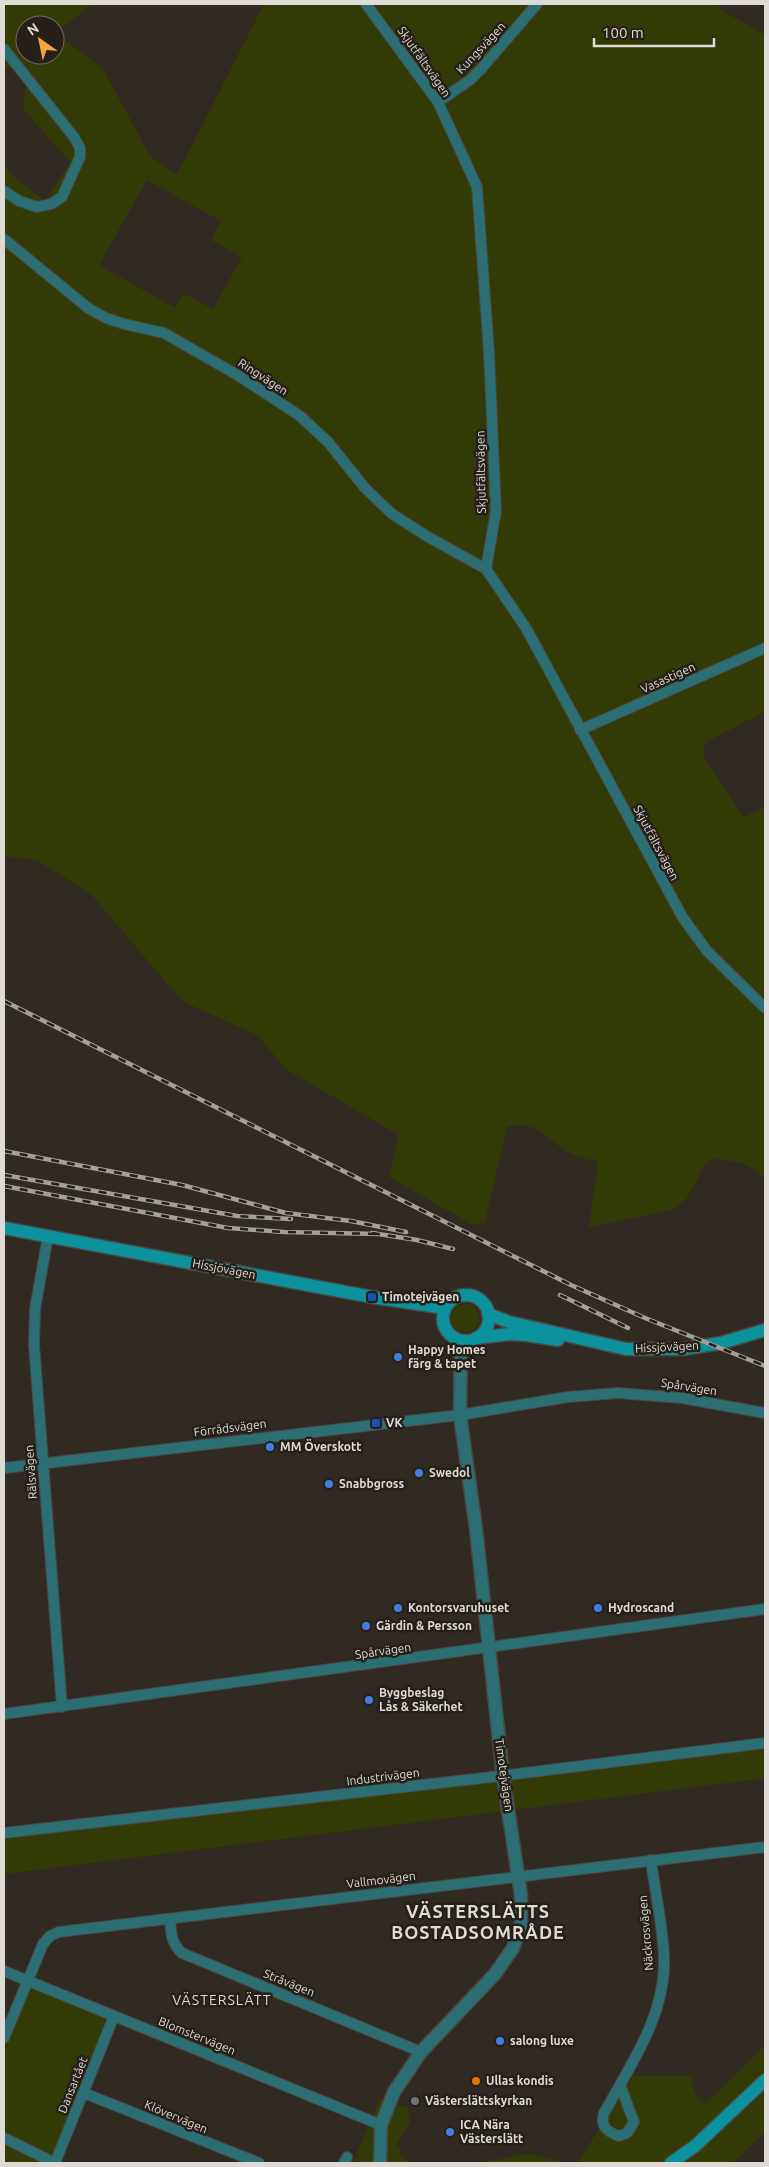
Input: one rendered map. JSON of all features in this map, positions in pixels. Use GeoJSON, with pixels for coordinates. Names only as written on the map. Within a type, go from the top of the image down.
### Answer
{"type":"FeatureCollection","features":[{"type":"Feature","properties":{"kind":"main road","name":"Hissjövägen"},"geometry":{"type":"LineString","coordinates":[[4,1228],[372,1297],[445,1308]]}},
{"type":"Feature","properties":{"kind":"main road"},"geometry":{"type":"LineString","coordinates":[[468,1296],[482,1302],[488,1314],[485,1330],[476,1338],[461,1340],[450,1334],[443,1321],[445,1308],[455,1298],[468,1296]]}},
{"type":"Feature","properties":{"kind":"main road","name":"Hissjövägen"},"geometry":{"type":"LineString","coordinates":[[488,1314],[509,1322],[626,1349],[683,1349],[721,1343],[765,1330]]}},
{"type":"Feature","properties":{"kind":"main road","name":"Hissjövägen"},"geometry":{"type":"LineString","coordinates":[[476,1338],[510,1334],[598,1343]]}},
{"type":"Feature","properties":{"kind":"main road"},"geometry":{"type":"LineString","coordinates":[[671,2163],[695,2146],[765,2080]]}},
{"type":"Feature","properties":{"kind":"street","name":"Skjutfältsvägen"},"geometry":{"type":"LineString","coordinates":[[366,4],[438,102],[477,187],[489,352],[496,511],[486,569],[526,628],[673,901],[694,935],[707,951],[765,1008]]}},
{"type":"Feature","properties":{"kind":"street","name":"Kungsvägen"},"geometry":{"type":"LineString","coordinates":[[438,102],[470,80],[537,4]]}},
{"type":"Feature","properties":{"kind":"street"},"geometry":{"type":"LineString","coordinates":[[4,50],[74,137],[80,148],[80,157],[62,197],[51,204],[37,207],[19,201],[4,190]]}},
{"type":"Feature","properties":{"kind":"street","name":"Ringvägen"},"geometry":{"type":"LineString","coordinates":[[4,239],[88,308],[106,318],[124,324],[164,333],[238,376],[300,416],[328,442],[365,488],[392,514],[430,538],[486,569]]}},
{"type":"Feature","properties":{"kind":"street","name":"Vasastigen"},"geometry":{"type":"LineString","coordinates":[[580,730],[765,648]]}},
{"type":"Feature","properties":{"kind":"street","name":"Rälsvägen"},"geometry":{"type":"LineString","coordinates":[[48,1236],[34,1309],[34,1353],[62,1707]]}},
{"type":"Feature","properties":{"kind":"street","name":"Timotejvägen"},"geometry":{"type":"LineString","coordinates":[[380,2163],[381,2125],[394,2092],[421,2052],[505,1961],[513,1948],[521,1925],[522,1910],[519,1877],[503,1776],[476,1529],[460,1415],[461,1340]]}},
{"type":"Feature","properties":{"kind":"street","name":"Spårvägen"},"geometry":{"type":"LineString","coordinates":[[460,1415],[568,1397],[618,1392],[682,1398],[765,1413]]}},
{"type":"Feature","properties":{"kind":"street","name":"Förrådsvägen"},"geometry":{"type":"LineString","coordinates":[[4,1468],[460,1415]]}},
{"type":"Feature","properties":{"kind":"street","name":"Spårvägen"},"geometry":{"type":"LineString","coordinates":[[4,1714],[765,1609]]}},
{"type":"Feature","properties":{"kind":"street","name":"Industrivägen"},"geometry":{"type":"LineString","coordinates":[[4,1834],[503,1776],[765,1743]]}},
{"type":"Feature","properties":{"kind":"street","name":"Vallmovägen"},"geometry":{"type":"LineString","coordinates":[[4,2038],[43,1944],[50,1936],[59,1932],[765,1847]]}},
{"type":"Feature","properties":{"kind":"street","name":"Näckrosvägen"},"geometry":{"type":"LineString","coordinates":[[620,2085],[634,2122],[627,2133],[618,2136],[609,2132],[604,2127],[602,2118],[649,2029],[662,1980],[664,1958],[651,1860]]}},
{"type":"Feature","properties":{"kind":"street","name":"Stråvägen"},"geometry":{"type":"LineString","coordinates":[[170,1919],[171,1938],[175,1946],[182,1953],[421,2052]]}},
{"type":"Feature","properties":{"kind":"street","name":"Blomstervägen"},"geometry":{"type":"LineString","coordinates":[[4,1971],[381,2125]]}},
{"type":"Feature","properties":{"kind":"street","name":"Dansartået"},"geometry":{"type":"LineString","coordinates":[[55,2163],[114,2016]]}},
{"type":"Feature","properties":{"kind":"street","name":"Klövervägen"},"geometry":{"type":"LineString","coordinates":[[84,2093],[259,2163]]}},
{"type":"Feature","properties":{"kind":"street"},"geometry":{"type":"LineString","coordinates":[[4,2138],[55,2163]]}},
{"type":"Feature","properties":{"kind":"green space"},"geometry":{"type":"Polygon","coordinates":[[[4,4],[93,4],[65,25],[65,15],[15,15],[15,65],[65,65],[65,40],[103,69],[150,156],[177,175],[264,4],[717,4],[723,11],[765,35],[765,713],[705,743],[703,756],[743,817],[765,807],[765,1179],[754,1169],[741,1163],[712,1159],[705,1165],[687,1198],[672,1210],[589,1227],[598,1162],[578,1157],[535,1129],[518,1125],[507,1127],[485,1222],[473,1225],[389,1177],[399,1135],[287,1070],[257,1035],[182,1001],[90,893],[36,860],[4,856],[4,166],[45,201],[70,162],[23,109],[26,85],[10,66],[4,70],[4,4]],[[147,180],[99,265],[175,308],[183,293],[213,309],[242,257],[211,240],[221,221],[147,180]]]}},
{"type":"Feature","properties":{"kind":"green space"},"geometry":{"type":"Polygon","coordinates":[[[465,1304],[475,1308],[479,1318],[475,1328],[465,1332],[455,1328],[451,1318],[455,1308],[465,1304]]]}},
{"type":"Feature","properties":{"kind":"green space"},"geometry":{"type":"Polygon","coordinates":[[[765,1743],[765,1778],[4,1874],[4,1833],[765,1743]]]}},
{"type":"Feature","properties":{"kind":"green space"},"geometry":{"type":"Polygon","coordinates":[[[30,1989],[101,2011],[105,2017],[107,2028],[52,2163],[4,2163],[4,2049],[30,1989]]]}},
{"type":"Feature","properties":{"kind":"green space"},"geometry":{"type":"Polygon","coordinates":[[[765,2046],[765,2131],[733,2163],[577,2163],[633,2076],[691,2076],[694,2093],[705,2104],[765,2046]]]}},
{"type":"Feature","properties":{"kind":"green space"},"geometry":{"type":"Polygon","coordinates":[[[379,2100],[408,2108],[410,2122],[396,2146],[402,2149],[399,2155],[411,2163],[353,2163],[379,2100]]]}},
{"type":"Feature","properties":{"kind":"green space"},"geometry":{"type":"Polygon","coordinates":[[[528,2154],[567,2163],[478,2163],[528,2154]]]}},
{"type":"Feature","properties":{"kind":"railway"},"geometry":{"type":"LineString","coordinates":[[4,1001],[571,1285],[645,1318],[765,1366]]}},
{"type":"Feature","properties":{"kind":"railway"},"geometry":{"type":"LineString","coordinates":[[4,1151],[182,1185],[286,1213],[351,1221],[406,1232]]}},
{"type":"Feature","properties":{"kind":"railway"},"geometry":{"type":"LineString","coordinates":[[4,1175],[237,1216],[291,1219]]}},
{"type":"Feature","properties":{"kind":"railway"},"geometry":{"type":"LineString","coordinates":[[4,1186],[228,1228],[284,1232],[379,1234]]}},
{"type":"Feature","properties":{"kind":"railway"},"geometry":{"type":"LineString","coordinates":[[372,1233],[417,1240],[453,1249]]}},
{"type":"Feature","properties":{"kind":"railway"},"geometry":{"type":"LineString","coordinates":[[560,1295],[628,1328]]}},
{"type":"Feature","properties":{"kind":"place","name":"Timotejvägen"},"geometry":{"type":"Point","coordinates":[372,1297]}},
{"type":"Feature","properties":{"kind":"place","name":"Happy Homes färg & tapet"},"geometry":{"type":"Point","coordinates":[398,1357]}},
{"type":"Feature","properties":{"kind":"place","name":"VK"},"geometry":{"type":"Point","coordinates":[376,1423]}},
{"type":"Feature","properties":{"kind":"place","name":"MM Överskott"},"geometry":{"type":"Point","coordinates":[270,1447]}},
{"type":"Feature","properties":{"kind":"place","name":"Swedol"},"geometry":{"type":"Point","coordinates":[419,1473]}},
{"type":"Feature","properties":{"kind":"place","name":"Snabbgross"},"geometry":{"type":"Point","coordinates":[329,1484]}},
{"type":"Feature","properties":{"kind":"place","name":"Kontorsvaruhuset"},"geometry":{"type":"Point","coordinates":[398,1608]}},
{"type":"Feature","properties":{"kind":"place","name":"Hydroscand"},"geometry":{"type":"Point","coordinates":[598,1608]}},
{"type":"Feature","properties":{"kind":"place","name":"Gärdin & Persson"},"geometry":{"type":"Point","coordinates":[366,1626]}},
{"type":"Feature","properties":{"kind":"place","name":"Byggbeslag Lås & Säkerhet"},"geometry":{"type":"Point","coordinates":[369,1700]}},
{"type":"Feature","properties":{"kind":"place","name":"salong luxe"},"geometry":{"type":"Point","coordinates":[500,2041]}},
{"type":"Feature","properties":{"kind":"place","name":"Ullas kondis"},"geometry":{"type":"Point","coordinates":[476,2081]}},
{"type":"Feature","properties":{"kind":"place","name":"Västerslättskyrkan"},"geometry":{"type":"Point","coordinates":[415,2101]}},
{"type":"Feature","properties":{"kind":"place","name":"ICA Nära Västerslätt"},"geometry":{"type":"Point","coordinates":[450,2132]}},
{"type":"Feature","properties":{"kind":"district","name":"VÄSTERSLÄTTS BOSTADSOMRÅDE"},"geometry":{"type":"Point","coordinates":[478,1922]}},
{"type":"Feature","properties":{"kind":"district","name":"VÄSTERSLÄTT"},"geometry":{"type":"Point","coordinates":[222,2000]}}]}
